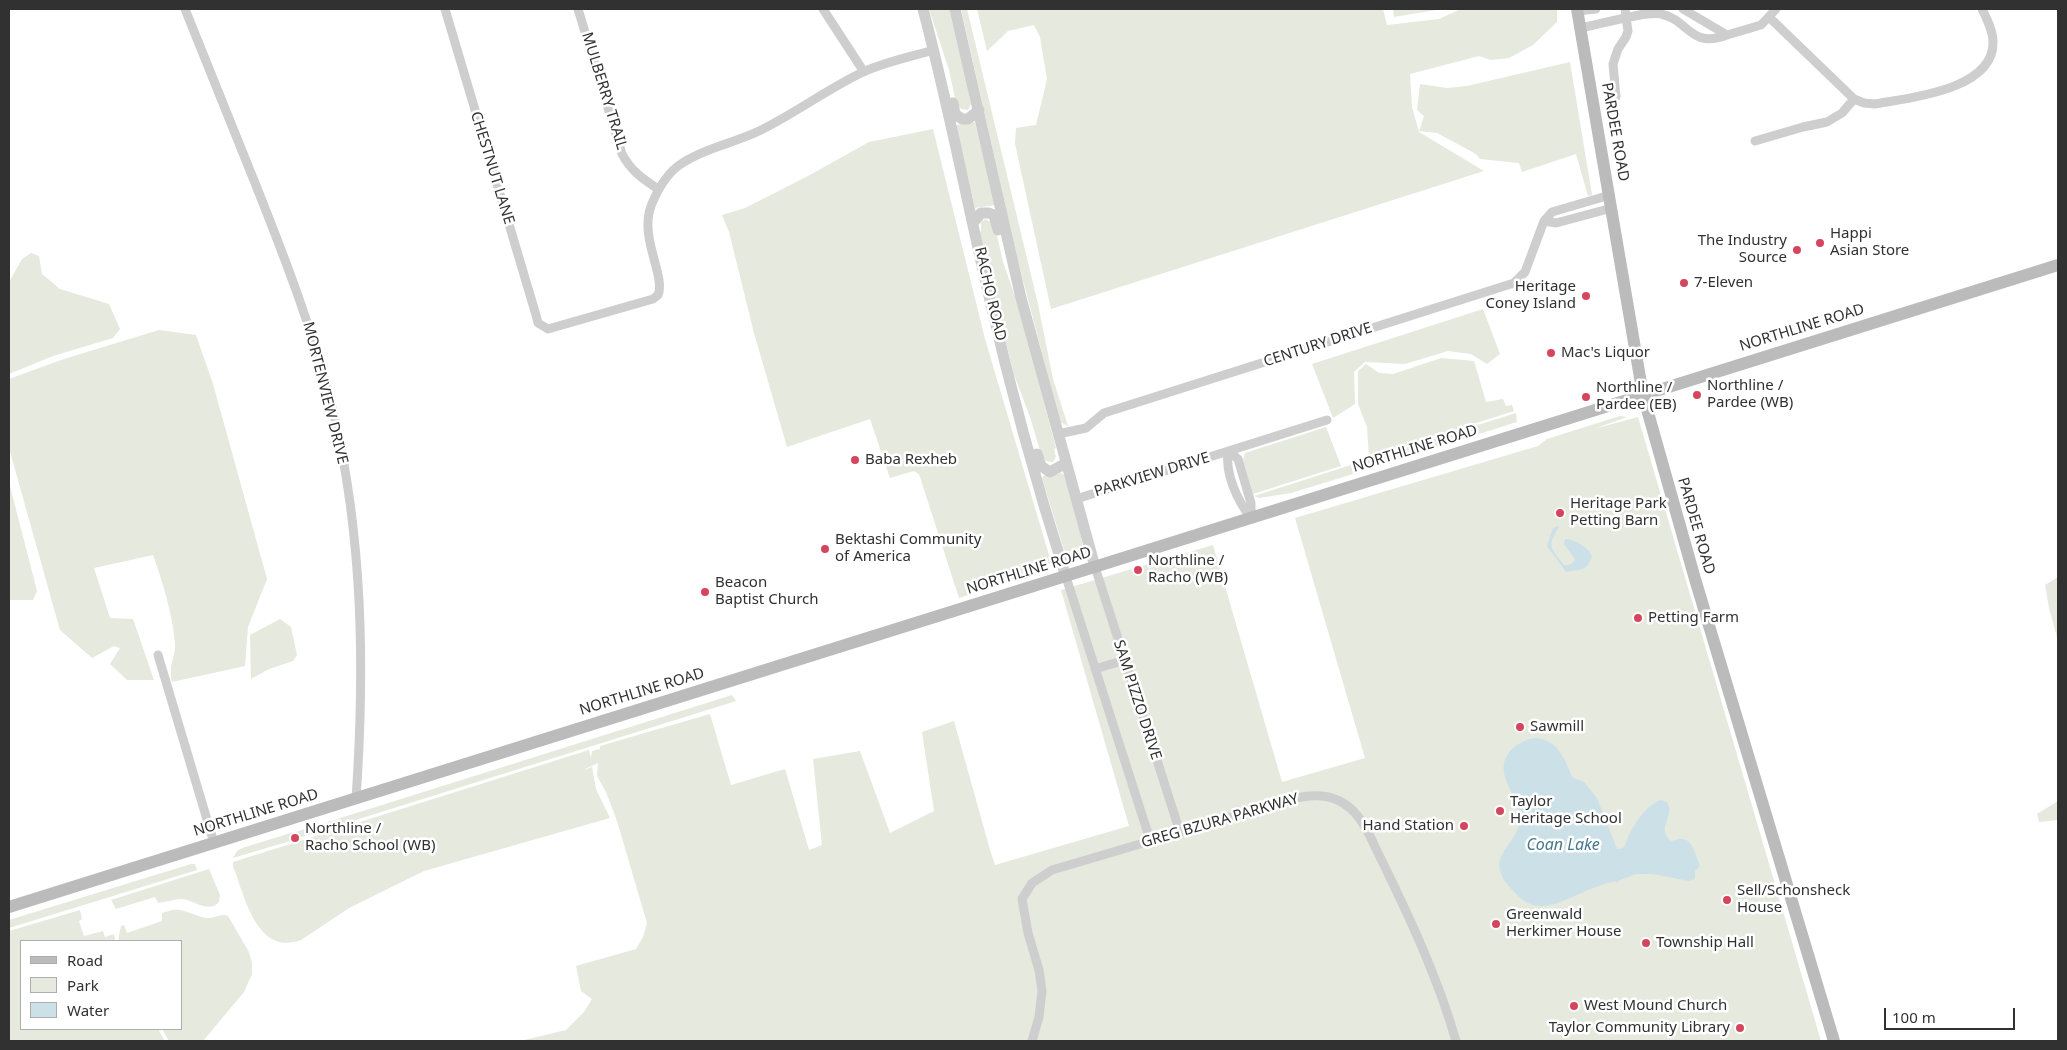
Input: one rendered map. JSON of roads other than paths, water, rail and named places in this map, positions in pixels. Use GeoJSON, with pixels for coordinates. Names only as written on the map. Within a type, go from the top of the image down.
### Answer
{"type":"FeatureCollection","features":[{"type":"Feature","properties":{"kind":"main road","name":"PARDEE ROAD"},"geometry":{"type":"LineString","coordinates":[[1577,10],[1643,395],[1694,579],[1834,1041]]}},
{"type":"Feature","properties":{"kind":"main road","name":"NORTHLINE ROAD"},"geometry":{"type":"LineString","coordinates":[[9,906],[1096,568],[2058,265]]}},
{"type":"Feature","properties":{"kind":"street","name":"MORTENVIEW DRIVE"},"geometry":{"type":"LineString","coordinates":[[185,9],[298,292],[333,412],[349,495],[358,580],[362,694],[356,799]]}},
{"type":"Feature","properties":{"kind":"street","name":"CHESTNUT LANE"},"geometry":{"type":"LineString","coordinates":[[445,9],[536,315],[542,327],[554,328],[653,299],[658,295],[660,283],[651,252],[648,228],[650,208],[658,189]]}},
{"type":"Feature","properties":{"kind":"street","name":"MULBERRY TRAIL"},"geometry":{"type":"LineString","coordinates":[[578,9],[622,154],[636,174],[658,189]]}},
{"type":"Feature","properties":{"kind":"street"},"geometry":{"type":"LineString","coordinates":[[823,9],[864,72]]}},
{"type":"Feature","properties":{"kind":"street","name":"RACHO ROAD"},"geometry":{"type":"LineString","coordinates":[[923,9],[1008,372],[1027,445],[1066,577]]}},
{"type":"Feature","properties":{"kind":"street","name":"RACHO ROAD"},"geometry":{"type":"LineString","coordinates":[[955,9],[1021,298],[1096,568]]}},
{"type":"Feature","properties":{"kind":"street"},"geometry":{"type":"LineString","coordinates":[[1577,10],[1596,9]]}},
{"type":"Feature","properties":{"kind":"street"},"geometry":{"type":"LineString","coordinates":[[1616,98],[1613,64],[1618,49],[1626,37],[1627,18],[1625,9]]}},
{"type":"Feature","properties":{"kind":"street"},"geometry":{"type":"LineString","coordinates":[[1683,9],[1698,20],[1727,35]]}},
{"type":"Feature","properties":{"kind":"street"},"geometry":{"type":"LineString","coordinates":[[1580,28],[1654,13],[1672,13],[1698,37],[1714,39],[1758,26],[1770,18],[1776,9]]}},
{"type":"Feature","properties":{"kind":"street"},"geometry":{"type":"LineString","coordinates":[[1770,18],[1854,98],[1870,104],[1943,90],[1971,79],[1979,73],[1986,65],[1993,43],[1982,9]]}},
{"type":"Feature","properties":{"kind":"street"},"geometry":{"type":"LineString","coordinates":[[928,26],[946,72],[955,114],[962,119],[968,119],[979,110]]}},
{"type":"Feature","properties":{"kind":"street"},"geometry":{"type":"LineString","coordinates":[[658,189],[668,175],[697,155],[735,141],[776,122],[864,72],[934,50]]}},
{"type":"Feature","properties":{"kind":"street"},"geometry":{"type":"LineString","coordinates":[[1755,141],[1827,122],[1842,113],[1854,98]]}},
{"type":"Feature","properties":{"kind":"street"},"geometry":{"type":"LineString","coordinates":[[1544,221],[1556,223],[1611,201]]}},
{"type":"Feature","properties":{"kind":"street"},"geometry":{"type":"LineString","coordinates":[[1544,221],[1552,212],[1611,201]]}},
{"type":"Feature","properties":{"kind":"street"},"geometry":{"type":"LineString","coordinates":[[973,224],[981,213],[994,215],[1005,262],[1021,298]]}},
{"type":"Feature","properties":{"kind":"street","name":"CENTURY DRIVE"},"geometry":{"type":"LineString","coordinates":[[1058,434],[1086,428],[1104,413],[1514,283],[1525,272],[1544,221]]}},
{"type":"Feature","properties":{"kind":"street"},"geometry":{"type":"LineString","coordinates":[[1008,372],[1028,419],[1041,466],[1050,472],[1057,470],[1066,463]]}},
{"type":"Feature","properties":{"kind":"street","name":"PARKVIEW DRIVE"},"geometry":{"type":"LineString","coordinates":[[1076,499],[1327,420]]}},
{"type":"Feature","properties":{"kind":"street","name":"PARKVIEW DRIVE"},"geometry":{"type":"LineString","coordinates":[[1228,451],[1238,459],[1251,503],[1251,518]]}},
{"type":"Feature","properties":{"kind":"street","name":"SAM PIZZO DRIVE"},"geometry":{"type":"LineString","coordinates":[[1096,568],[1180,832]]}},
{"type":"Feature","properties":{"kind":"street","name":"SAM PIZZO DRIVE"},"geometry":{"type":"LineString","coordinates":[[1066,577],[1150,840]]}},
{"type":"Feature","properties":{"kind":"street"},"geometry":{"type":"LineString","coordinates":[[158,654],[214,843]]}},
{"type":"Feature","properties":{"kind":"street"},"geometry":{"type":"LineString","coordinates":[[1095,670],[1125,660]]}},
{"type":"Feature","properties":{"kind":"street","name":"GREG BZURA PARKWAY"},"geometry":{"type":"LineString","coordinates":[[1032,1041],[1040,1017],[1042,991],[1022,899],[1032,883],[1052,870],[1150,840],[1307,796],[1319,795],[1338,800],[1352,809],[1365,827],[1404,906],[1449,1017],[1456,1041]]}},
{"type":"Feature","properties":{"kind":"water"},"geometry":{"type":"Polygon","coordinates":[[[1559,527],[1551,543],[1556,555],[1564,565],[1573,562],[1575,559],[1564,544],[1565,539],[1569,539],[1588,550],[1592,556],[1588,565],[1579,570],[1566,572],[1547,546],[1553,528],[1559,527]]]}},
{"type":"Feature","properties":{"kind":"water","name":"Coan Lake"},"geometry":{"type":"Polygon","coordinates":[[[1535,738],[1550,742],[1560,752],[1573,778],[1584,782],[1597,798],[1617,849],[1623,848],[1636,823],[1646,810],[1660,800],[1667,802],[1669,812],[1665,831],[1671,841],[1687,840],[1692,846],[1700,866],[1695,871],[1695,879],[1689,881],[1653,874],[1637,874],[1620,880],[1617,883],[1615,881],[1598,886],[1561,902],[1544,906],[1528,903],[1520,897],[1508,885],[1501,874],[1499,865],[1501,857],[1519,826],[1520,816],[1504,774],[1504,766],[1506,757],[1514,747],[1535,738]]]}},
{"type":"Feature","properties":{"kind":"place","name":"Happi Asian Store"},"geometry":{"type":"Point","coordinates":[1820,243]}},
{"type":"Feature","properties":{"kind":"place","name":"The Industry Source"},"geometry":{"type":"Point","coordinates":[1797,250]}},
{"type":"Feature","properties":{"kind":"place","name":"7-Eleven"},"geometry":{"type":"Point","coordinates":[1684,283]}},
{"type":"Feature","properties":{"kind":"place","name":"Heritage Coney Island"},"geometry":{"type":"Point","coordinates":[1586,296]}},
{"type":"Feature","properties":{"kind":"place","name":"Mac's Liquor"},"geometry":{"type":"Point","coordinates":[1551,353]}},
{"type":"Feature","properties":{"kind":"place","name":"Northline / Pardee (WB)"},"geometry":{"type":"Point","coordinates":[1697,395]}},
{"type":"Feature","properties":{"kind":"place","name":"Northline / Pardee (EB)"},"geometry":{"type":"Point","coordinates":[1586,397]}},
{"type":"Feature","properties":{"kind":"place","name":"Baba Rexheb"},"geometry":{"type":"Point","coordinates":[855,460]}},
{"type":"Feature","properties":{"kind":"place","name":"Heritage Park Petting Barn"},"geometry":{"type":"Point","coordinates":[1560,513]}},
{"type":"Feature","properties":{"kind":"place","name":"Bektashi Community of America"},"geometry":{"type":"Point","coordinates":[825,549]}},
{"type":"Feature","properties":{"kind":"place","name":"Northline / Racho (WB)"},"geometry":{"type":"Point","coordinates":[1138,570]}},
{"type":"Feature","properties":{"kind":"place","name":"Beacon Baptist Church"},"geometry":{"type":"Point","coordinates":[705,592]}},
{"type":"Feature","properties":{"kind":"place","name":"Petting Farm"},"geometry":{"type":"Point","coordinates":[1638,618]}},
{"type":"Feature","properties":{"kind":"place","name":"Sawmill"},"geometry":{"type":"Point","coordinates":[1520,727]}},
{"type":"Feature","properties":{"kind":"place","name":"Taylor Heritage School"},"geometry":{"type":"Point","coordinates":[1500,811]}},
{"type":"Feature","properties":{"kind":"place","name":"Hand Station"},"geometry":{"type":"Point","coordinates":[1464,826]}},
{"type":"Feature","properties":{"kind":"place","name":"Northline / Racho School (WB)"},"geometry":{"type":"Point","coordinates":[295,838]}},
{"type":"Feature","properties":{"kind":"place","name":"Sell/Schonsheck House"},"geometry":{"type":"Point","coordinates":[1727,900]}},
{"type":"Feature","properties":{"kind":"place","name":"Greenwald Herkimer House"},"geometry":{"type":"Point","coordinates":[1496,924]}},
{"type":"Feature","properties":{"kind":"place","name":"Township Hall"},"geometry":{"type":"Point","coordinates":[1646,943]}},
{"type":"Feature","properties":{"kind":"place","name":"West Mound Church"},"geometry":{"type":"Point","coordinates":[1574,1006]}},
{"type":"Feature","properties":{"kind":"place","name":"Taylor Community Library"},"geometry":{"type":"Point","coordinates":[1740,1028]}}]}
